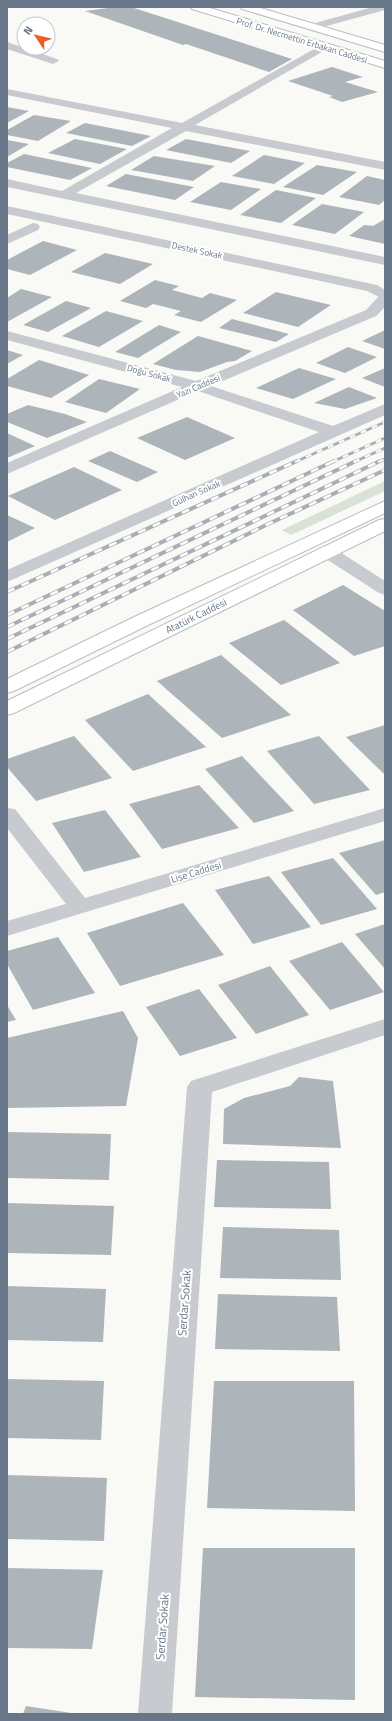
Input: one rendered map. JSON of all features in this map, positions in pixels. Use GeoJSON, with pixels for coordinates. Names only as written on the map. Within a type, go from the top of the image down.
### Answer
{"type":"FeatureCollection","features":[{"type":"Feature","properties":{"kind":"main road","name":"Prof. Dr. Necmettin Erbakan Caddesi"},"geometry":{"type":"LineString","coordinates":[[196,7],[385,65]]}},
{"type":"Feature","properties":{"kind":"main road","name":"Prof. Dr. Necmettin Erbakan Caddesi"},"geometry":{"type":"LineString","coordinates":[[246,7],[385,49]]}},
{"type":"Feature","properties":{"kind":"main road","name":"Atatürk Caddesi"},"geometry":{"type":"LineString","coordinates":[[7,687],[147,618],[385,506]]}},
{"type":"Feature","properties":{"kind":"main road","name":"Atatürk Caddesi"},"geometry":{"type":"LineString","coordinates":[[7,709],[326,551],[385,524]]}},
{"type":"Feature","properties":{"kind":"street"},"geometry":{"type":"LineString","coordinates":[[312,27],[385,7]]}},
{"type":"Feature","properties":{"kind":"street"},"geometry":{"type":"LineString","coordinates":[[7,45],[53,61]]}},
{"type":"Feature","properties":{"kind":"street"},"geometry":{"type":"LineString","coordinates":[[64,195],[323,47]]}},
{"type":"Feature","properties":{"kind":"street"},"geometry":{"type":"LineString","coordinates":[[7,92],[385,166]]}},
{"type":"Feature","properties":{"kind":"street"},"geometry":{"type":"LineString","coordinates":[[7,183],[385,261]]}},
{"type":"Feature","properties":{"kind":"street","name":"Destek Sokak"},"geometry":{"type":"LineString","coordinates":[[7,210],[372,288],[385,297]]}},
{"type":"Feature","properties":{"kind":"street","name":"Destek Sokak"},"geometry":{"type":"LineString","coordinates":[[7,221],[357,297],[385,297]]}},
{"type":"Feature","properties":{"kind":"street"},"geometry":{"type":"LineString","coordinates":[[7,240],[33,227]]}},
{"type":"Feature","properties":{"kind":"street","name":"Yazı Caddesi"},"geometry":{"type":"LineString","coordinates":[[7,469],[196,386],[371,313],[385,297]]}},
{"type":"Feature","properties":{"kind":"street","name":"Doğu Sokak"},"geometry":{"type":"LineString","coordinates":[[7,335],[196,386],[334,432]]}},
{"type":"Feature","properties":{"kind":"street","name":"Gülhan Sokak"},"geometry":{"type":"LineString","coordinates":[[7,577],[385,409]]}},
{"type":"Feature","properties":{"kind":"street"},"geometry":{"type":"LineString","coordinates":[[326,551],[385,590]]}},
{"type":"Feature","properties":{"kind":"street"},"geometry":{"type":"LineString","coordinates":[[7,814],[80,907]]}},
{"type":"Feature","properties":{"kind":"street","name":"Lise Caddesi"},"geometry":{"type":"LineString","coordinates":[[7,929],[385,814]]}},
{"type":"Feature","properties":{"kind":"street","name":"Serdar Sokak"},"geometry":{"type":"LineString","coordinates":[[155,1714],[200,1087],[385,1026]]}},
{"type":"Feature","properties":{"kind":"shaded area"},"geometry":{"type":"Polygon","coordinates":[[[385,481],[385,491],[291,535],[282,530],[385,481]]]}},
{"type":"Feature","properties":{"kind":"building"},"geometry":{"type":"Polygon","coordinates":[[[116,7],[131,7],[292,59],[269,72],[186,44],[183,45],[85,11],[116,7]]]}},
{"type":"Feature","properties":{"kind":"building"},"geometry":{"type":"Polygon","coordinates":[[[332,67],[363,77],[345,82],[378,92],[342,102],[329,97],[333,96],[288,81],[332,67]]]}},
{"type":"Feature","properties":{"kind":"building"},"geometry":{"type":"Polygon","coordinates":[[[7,107],[29,111],[7,123],[7,107]]]}},
{"type":"Feature","properties":{"kind":"building"},"geometry":{"type":"Polygon","coordinates":[[[34,115],[71,121],[38,141],[7,135],[7,130],[34,115]]]}},
{"type":"Feature","properties":{"kind":"building"},"geometry":{"type":"Polygon","coordinates":[[[85,123],[151,136],[132,146],[66,133],[85,123]]]}},
{"type":"Feature","properties":{"kind":"building"},"geometry":{"type":"Polygon","coordinates":[[[75,139],[127,149],[100,164],[48,153],[75,139]]]}},
{"type":"Feature","properties":{"kind":"building"},"geometry":{"type":"Polygon","coordinates":[[[186,139],[250,151],[231,163],[166,150],[186,139]]]}},
{"type":"Feature","properties":{"kind":"building"},"geometry":{"type":"Polygon","coordinates":[[[7,140],[29,144],[7,157],[7,140]]]}},
{"type":"Feature","properties":{"kind":"building"},"geometry":{"type":"Polygon","coordinates":[[[24,154],[92,168],[70,180],[7,167],[7,163],[24,154]]]}},
{"type":"Feature","properties":{"kind":"building"},"geometry":{"type":"Polygon","coordinates":[[[264,155],[305,163],[274,184],[232,176],[264,155]]]}},
{"type":"Feature","properties":{"kind":"building"},"geometry":{"type":"Polygon","coordinates":[[[154,156],[215,166],[193,181],[131,170],[154,156]]]}},
{"type":"Feature","properties":{"kind":"building"},"geometry":{"type":"Polygon","coordinates":[[[317,165],[357,172],[323,195],[283,187],[317,165]]]}},
{"type":"Feature","properties":{"kind":"building"},"geometry":{"type":"Polygon","coordinates":[[[126,174],[194,187],[175,200],[106,186],[126,174]]]}},
{"type":"Feature","properties":{"kind":"building"},"geometry":{"type":"Polygon","coordinates":[[[367,176],[385,180],[385,200],[379,205],[339,197],[367,176]]]}},
{"type":"Feature","properties":{"kind":"building"},"geometry":{"type":"Polygon","coordinates":[[[221,182],[261,189],[231,210],[190,202],[221,182]]]}},
{"type":"Feature","properties":{"kind":"building"},"geometry":{"type":"Polygon","coordinates":[[[276,190],[316,198],[281,223],[240,215],[276,190]]]}},
{"type":"Feature","properties":{"kind":"building"},"geometry":{"type":"Polygon","coordinates":[[[322,204],[364,212],[335,234],[292,225],[322,204]]]}},
{"type":"Feature","properties":{"kind":"building"},"geometry":{"type":"Polygon","coordinates":[[[385,219],[385,244],[349,236],[364,225],[373,226],[385,219]]]}},
{"type":"Feature","properties":{"kind":"building"},"geometry":{"type":"Polygon","coordinates":[[[43,241],[77,250],[30,275],[7,269],[7,260],[43,241]]]}},
{"type":"Feature","properties":{"kind":"building"},"geometry":{"type":"Polygon","coordinates":[[[105,253],[153,264],[120,284],[71,272],[105,253]]]}},
{"type":"Feature","properties":{"kind":"building"},"geometry":{"type":"Polygon","coordinates":[[[155,280],[179,286],[172,290],[202,298],[210,293],[237,300],[201,322],[174,315],[181,311],[153,304],[146,308],[120,301],[155,280]]]}},
{"type":"Feature","properties":{"kind":"building"},"geometry":{"type":"Polygon","coordinates":[[[21,289],[52,297],[7,322],[7,298],[21,289]]]}},
{"type":"Feature","properties":{"kind":"building"},"geometry":{"type":"Polygon","coordinates":[[[276,292],[331,305],[298,327],[243,313],[276,292]]]}},
{"type":"Feature","properties":{"kind":"building"},"geometry":{"type":"Polygon","coordinates":[[[66,301],[91,308],[48,332],[23,325],[66,301]]]}},
{"type":"Feature","properties":{"kind":"building"},"geometry":{"type":"Polygon","coordinates":[[[106,311],[143,321],[99,347],[62,336],[106,311]]]}},
{"type":"Feature","properties":{"kind":"building"},"geometry":{"type":"Polygon","coordinates":[[[232,319],[289,334],[276,342],[219,328],[232,319]]]}},
{"type":"Feature","properties":{"kind":"building"},"geometry":{"type":"Polygon","coordinates":[[[159,325],[181,332],[138,358],[115,352],[159,325]]]}},
{"type":"Feature","properties":{"kind":"building"},"geometry":{"type":"Polygon","coordinates":[[[385,330],[385,349],[362,341],[385,330]]]}},
{"type":"Feature","properties":{"kind":"building"},"geometry":{"type":"Polygon","coordinates":[[[198,336],[252,351],[235,361],[227,362],[200,372],[176,370],[153,364],[198,336]]]}},
{"type":"Feature","properties":{"kind":"building"},"geometry":{"type":"Polygon","coordinates":[[[348,347],[377,357],[345,373],[316,363],[348,347]]]}},
{"type":"Feature","properties":{"kind":"building"},"geometry":{"type":"Polygon","coordinates":[[[7,350],[23,355],[7,364],[7,350]]]}},
{"type":"Feature","properties":{"kind":"building"},"geometry":{"type":"Polygon","coordinates":[[[39,360],[89,375],[51,398],[7,386],[7,379],[39,360]]]}},
{"type":"Feature","properties":{"kind":"building"},"geometry":{"type":"Polygon","coordinates":[[[299,368],[336,379],[293,399],[256,388],[299,368]]]}},
{"type":"Feature","properties":{"kind":"building"},"geometry":{"type":"Polygon","coordinates":[[[385,368],[385,387],[362,378],[385,368]]]}},
{"type":"Feature","properties":{"kind":"building"},"geometry":{"type":"Polygon","coordinates":[[[99,379],[140,389],[106,413],[65,402],[99,379]]]}},
{"type":"Feature","properties":{"kind":"building"},"geometry":{"type":"Polygon","coordinates":[[[349,387],[377,398],[345,409],[314,403],[349,387]]]}},
{"type":"Feature","properties":{"kind":"building"},"geometry":{"type":"Polygon","coordinates":[[[28,405],[65,414],[87,422],[47,438],[7,422],[7,414],[28,405]]]}},
{"type":"Feature","properties":{"kind":"building"},"geometry":{"type":"Polygon","coordinates":[[[187,417],[235,438],[185,460],[137,438],[187,417]]]}},
{"type":"Feature","properties":{"kind":"building"},"geometry":{"type":"Polygon","coordinates":[[[7,433],[35,446],[7,458],[7,433]]]}},
{"type":"Feature","properties":{"kind":"building"},"geometry":{"type":"Polygon","coordinates":[[[110,451],[158,472],[137,482],[88,461],[110,451]]]}},
{"type":"Feature","properties":{"kind":"building"},"geometry":{"type":"Polygon","coordinates":[[[74,467],[122,490],[55,520],[8,496],[74,467]]]}},
{"type":"Feature","properties":{"kind":"building"},"geometry":{"type":"Polygon","coordinates":[[[7,515],[35,528],[7,542],[7,515]]]}},
{"type":"Feature","properties":{"kind":"building"},"geometry":{"type":"Polygon","coordinates":[[[343,585],[385,611],[385,646],[354,656],[293,610],[343,585]]]}},
{"type":"Feature","properties":{"kind":"building"},"geometry":{"type":"Polygon","coordinates":[[[284,620],[340,663],[281,685],[229,643],[284,620]]]}},
{"type":"Feature","properties":{"kind":"building"},"geometry":{"type":"Polygon","coordinates":[[[221,655],[291,715],[222,738],[157,681],[221,655]]]}},
{"type":"Feature","properties":{"kind":"building"},"geometry":{"type":"Polygon","coordinates":[[[148,694],[206,747],[133,771],[85,720],[148,694]]]}},
{"type":"Feature","properties":{"kind":"building"},"geometry":{"type":"Polygon","coordinates":[[[385,725],[385,775],[346,737],[385,725]]]}},
{"type":"Feature","properties":{"kind":"building"},"geometry":{"type":"Polygon","coordinates":[[[74,736],[112,778],[36,801],[7,767],[7,759],[74,736]]]}},
{"type":"Feature","properties":{"kind":"building"},"geometry":{"type":"Polygon","coordinates":[[[319,736],[370,790],[314,804],[267,751],[319,736]]]}},
{"type":"Feature","properties":{"kind":"building"},"geometry":{"type":"Polygon","coordinates":[[[242,756],[294,811],[254,823],[205,769],[242,756]]]}},
{"type":"Feature","properties":{"kind":"building"},"geometry":{"type":"Polygon","coordinates":[[[199,785],[239,828],[162,849],[129,804],[199,785]]]}},
{"type":"Feature","properties":{"kind":"building"},"geometry":{"type":"Polygon","coordinates":[[[105,810],[141,857],[84,872],[52,823],[105,810]]]}},
{"type":"Feature","properties":{"kind":"building"},"geometry":{"type":"Polygon","coordinates":[[[385,840],[385,892],[376,895],[339,853],[385,840]]]}},
{"type":"Feature","properties":{"kind":"building"},"geometry":{"type":"Polygon","coordinates":[[[333,858],[377,909],[321,925],[281,872],[333,858]]]}},
{"type":"Feature","properties":{"kind":"building"},"geometry":{"type":"Polygon","coordinates":[[[269,876],[311,927],[253,944],[215,890],[269,876]]]}},
{"type":"Feature","properties":{"kind":"building"},"geometry":{"type":"Polygon","coordinates":[[[183,903],[224,955],[120,986],[87,933],[183,903]]]}},
{"type":"Feature","properties":{"kind":"building"},"geometry":{"type":"Polygon","coordinates":[[[385,924],[385,969],[355,934],[385,924]]]}},
{"type":"Feature","properties":{"kind":"building"},"geometry":{"type":"Polygon","coordinates":[[[58,937],[95,993],[33,1010],[7,964],[7,951],[58,937]]]}},
{"type":"Feature","properties":{"kind":"building"},"geometry":{"type":"Polygon","coordinates":[[[342,942],[384,992],[330,1010],[289,961],[342,942]]]}},
{"type":"Feature","properties":{"kind":"building"},"geometry":{"type":"Polygon","coordinates":[[[270,966],[309,1015],[256,1034],[218,985],[270,966]]]}},
{"type":"Feature","properties":{"kind":"building"},"geometry":{"type":"Polygon","coordinates":[[[199,989],[237,1038],[180,1056],[146,1007],[199,989]]]}},
{"type":"Feature","properties":{"kind":"building"},"geometry":{"type":"Polygon","coordinates":[[[7,1005],[16,1020],[7,1022],[7,1005]]]}},
{"type":"Feature","properties":{"kind":"building"},"geometry":{"type":"Polygon","coordinates":[[[123,1011],[138,1038],[126,1106],[7,1108],[7,1038],[123,1011]]]}},
{"type":"Feature","properties":{"kind":"building"},"geometry":{"type":"Polygon","coordinates":[[[299,1077],[333,1081],[341,1148],[223,1144],[224,1109],[244,1098],[290,1086],[299,1077]]]}},
{"type":"Feature","properties":{"kind":"building"},"geometry":{"type":"Polygon","coordinates":[[[7,1132],[111,1134],[109,1180],[7,1178],[7,1132]]]}},
{"type":"Feature","properties":{"kind":"building"},"geometry":{"type":"Polygon","coordinates":[[[217,1160],[329,1162],[331,1209],[214,1207],[217,1160]]]}},
{"type":"Feature","properties":{"kind":"building"},"geometry":{"type":"Polygon","coordinates":[[[7,1203],[114,1206],[111,1255],[7,1253],[7,1203]]]}},
{"type":"Feature","properties":{"kind":"building"},"geometry":{"type":"Polygon","coordinates":[[[223,1227],[339,1230],[341,1280],[220,1278],[223,1227]]]}},
{"type":"Feature","properties":{"kind":"building"},"geometry":{"type":"Polygon","coordinates":[[[7,1286],[106,1289],[103,1342],[7,1340],[7,1286]]]}},
{"type":"Feature","properties":{"kind":"building"},"geometry":{"type":"Polygon","coordinates":[[[218,1294],[337,1297],[340,1351],[215,1349],[218,1294]]]}},
{"type":"Feature","properties":{"kind":"building"},"geometry":{"type":"Polygon","coordinates":[[[7,1379],[104,1381],[101,1440],[7,1438],[7,1379]]]}},
{"type":"Feature","properties":{"kind":"building"},"geometry":{"type":"Polygon","coordinates":[[[214,1381],[354,1381],[355,1511],[207,1508],[214,1381]]]}},
{"type":"Feature","properties":{"kind":"building"},"geometry":{"type":"Polygon","coordinates":[[[7,1475],[107,1478],[104,1541],[7,1539],[7,1475]]]}},
{"type":"Feature","properties":{"kind":"building"},"geometry":{"type":"Polygon","coordinates":[[[203,1548],[355,1548],[355,1700],[195,1697],[203,1548]]]}},
{"type":"Feature","properties":{"kind":"building"},"geometry":{"type":"Polygon","coordinates":[[[7,1568],[103,1570],[92,1649],[7,1648],[7,1568]]]}},
{"type":"Feature","properties":{"kind":"building"},"geometry":{"type":"Polygon","coordinates":[[[26,1706],[71,1713],[71,1714],[23,1714],[26,1706]]]}},
{"type":"Feature","properties":{"kind":"railway"},"geometry":{"type":"LineString","coordinates":[[295,462],[385,422]]}},
{"type":"Feature","properties":{"kind":"railway"},"geometry":{"type":"LineString","coordinates":[[332,462],[385,438]]}},
{"type":"Feature","properties":{"kind":"railway"},"geometry":{"type":"LineString","coordinates":[[354,462],[385,448]]}},
{"type":"Feature","properties":{"kind":"railway"},"geometry":{"type":"LineString","coordinates":[[378,462],[385,459]]}},
{"type":"Feature","properties":{"kind":"railway"},"geometry":{"type":"LineString","coordinates":[[7,592],[297,461]]}},
{"type":"Feature","properties":{"kind":"railway"},"geometry":{"type":"LineString","coordinates":[[7,615],[334,461]]}},
{"type":"Feature","properties":{"kind":"railway"},"geometry":{"type":"LineString","coordinates":[[7,627],[356,461]]}},
{"type":"Feature","properties":{"kind":"railway"},"geometry":{"type":"LineString","coordinates":[[7,639],[380,461]]}},
{"type":"Feature","properties":{"kind":"railway"},"geometry":{"type":"LineString","coordinates":[[7,652],[266,525],[385,470]]}}]}
